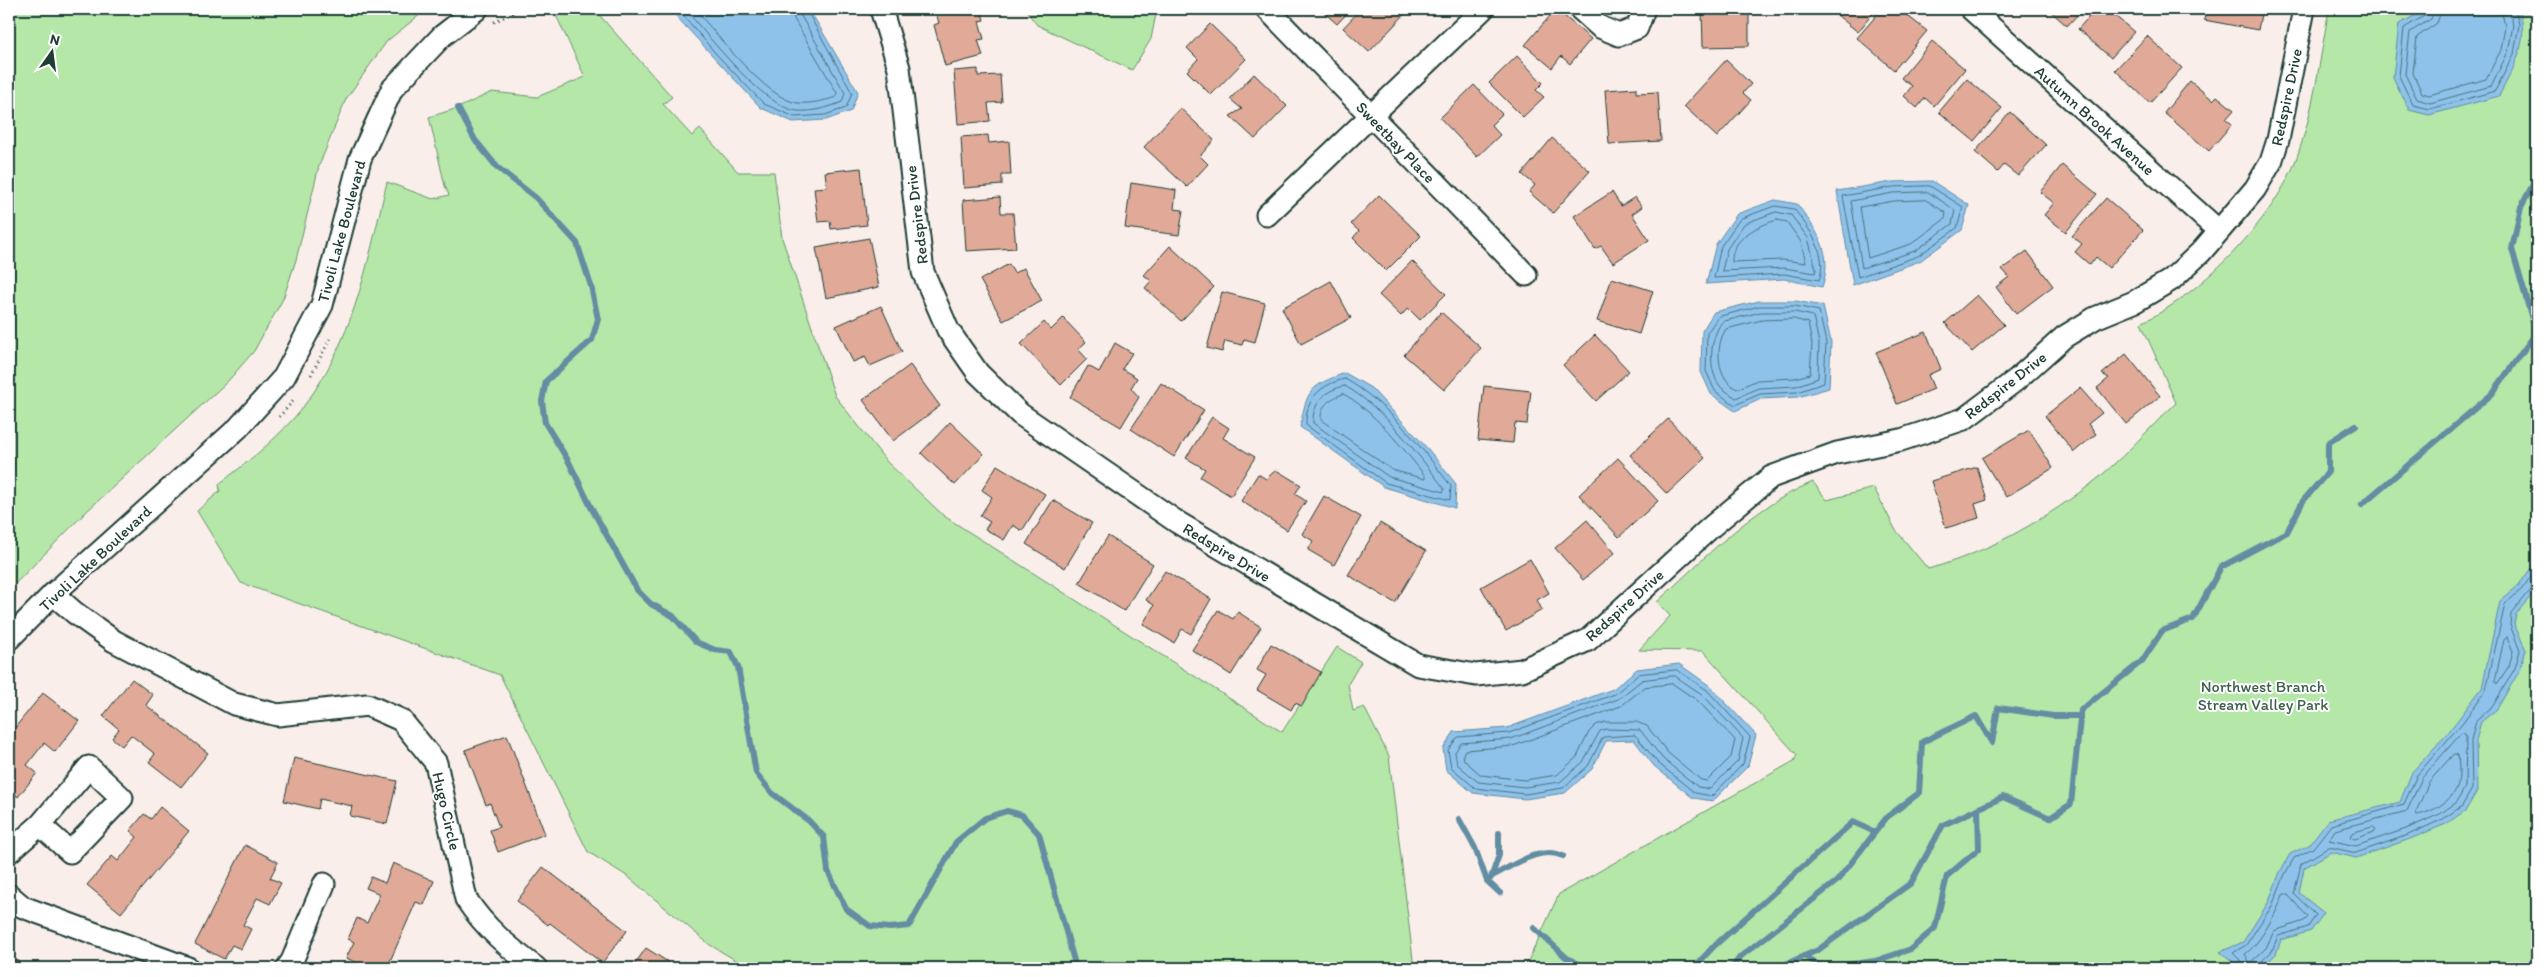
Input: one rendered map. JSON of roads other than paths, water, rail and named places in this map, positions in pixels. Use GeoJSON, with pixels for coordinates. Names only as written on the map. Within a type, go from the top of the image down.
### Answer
{"type":"FeatureCollection","features":[{"type":"Feature","properties":{"kind":"street","name":"Tivoli Lake Boulevard"},"geometry":{"type":"LineString","coordinates":[[9,639],[53,594],[238,428],[284,377],[322,305],[360,158],[392,89],[442,36],[477,9]]}},
{"type":"Feature","properties":{"kind":"street","name":"Redspire Drive"},"geometry":{"type":"LineString","coordinates":[[881,9],[898,68],[922,272],[948,330],[978,373],[1020,414],[1177,522],[1418,665],[1476,676],[1522,670],[1588,640],[1711,527],[1771,477],[1837,453],[1901,440],[1964,419],[2016,380],[2064,337],[2095,318],[2134,302],[2171,280],[2201,252],[2255,189],[2271,162],[2278,140],[2304,9]]}},
{"type":"Feature","properties":{"kind":"street","name":"Sweetbay Place"},"geometry":{"type":"LineString","coordinates":[[1266,9],[1526,275]]}},
{"type":"Feature","properties":{"kind":"street"},"geometry":{"type":"LineString","coordinates":[[1580,9],[1600,28],[1619,35],[1637,28],[1644,9]]}},
{"type":"Feature","properties":{"kind":"street","name":"Autumn Brook Avenue"},"geometry":{"type":"LineString","coordinates":[[1971,9],[2219,231]]}},
{"type":"Feature","properties":{"kind":"street"},"geometry":{"type":"LineString","coordinates":[[1266,215],[1372,117],[1472,12]]}},
{"type":"Feature","properties":{"kind":"street","name":"Hugo Circle"},"geometry":{"type":"LineString","coordinates":[[53,594],[75,613],[114,641],[234,704],[278,715],[367,705],[402,720],[436,763],[466,899],[478,918],[499,940],[536,968]]}},
{"type":"Feature","properties":{"kind":"street"},"geometry":{"type":"LineString","coordinates":[[9,852],[40,825]]}},
{"type":"Feature","properties":{"kind":"street"},"geometry":{"type":"LineString","coordinates":[[286,968],[292,961],[324,884]]}},
{"type":"Feature","properties":{"kind":"street"},"geometry":{"type":"LineString","coordinates":[[9,895],[23,907],[188,968]]}},
{"type":"Feature","properties":{"kind":"water"},"geometry":{"type":"Polygon","coordinates":[[[673,9],[809,9],[858,92],[851,111],[826,120],[793,122],[761,108],[674,14],[673,9]]]}},
{"type":"Feature","properties":{"kind":"water"},"geometry":{"type":"Polygon","coordinates":[[[2427,9],[2519,9],[2523,32],[2519,54],[2499,96],[2429,115],[2409,110],[2393,77],[2399,24],[2427,9]]]}},
{"type":"Feature","properties":{"kind":"water"},"geometry":{"type":"Polygon","coordinates":[[[1932,181],[1969,205],[1962,230],[1920,261],[1853,285],[1837,191],[1892,182],[1932,181]]]}},
{"type":"Feature","properties":{"kind":"water"},"geometry":{"type":"Polygon","coordinates":[[[1775,200],[1797,204],[1817,233],[1825,253],[1826,263],[1822,287],[1784,279],[1706,284],[1716,244],[1737,214],[1775,200]]]}},
{"type":"Feature","properties":{"kind":"water"},"geometry":{"type":"Polygon","coordinates":[[[1759,301],[1796,301],[1823,306],[1831,342],[1829,388],[1798,397],[1761,399],[1735,411],[1711,394],[1701,372],[1702,331],[1714,312],[1759,301]]]}},
{"type":"Feature","properties":{"kind":"water"},"geometry":{"type":"Polygon","coordinates":[[[1345,373],[1371,388],[1428,449],[1456,484],[1455,508],[1384,487],[1300,427],[1305,404],[1312,391],[1324,382],[1345,373]]]}},
{"type":"Feature","properties":{"kind":"water"},"geometry":{"type":"Polygon","coordinates":[[[2537,560],[2537,589],[2516,614],[2514,624],[2526,650],[2520,670],[2497,709],[2481,722],[2476,741],[2477,791],[2466,810],[2446,824],[2410,839],[2356,858],[2331,852],[2304,868],[2299,893],[2324,913],[2311,931],[2281,940],[2276,954],[2262,968],[2242,968],[2220,952],[2243,942],[2268,903],[2280,872],[2290,854],[2309,845],[2328,820],[2400,802],[2412,772],[2447,734],[2482,688],[2500,601],[2518,586],[2537,560]]]}},
{"type":"Feature","properties":{"kind":"water"},"geometry":{"type":"Polygon","coordinates":[[[1679,664],[1710,686],[1756,735],[1748,766],[1713,801],[1693,798],[1654,766],[1634,740],[1606,741],[1592,769],[1565,793],[1525,799],[1473,793],[1446,770],[1443,749],[1454,732],[1507,728],[1613,689],[1637,669],[1679,664]]]}},
{"type":"Feature","properties":{"kind":"waterway"},"geometry":{"type":"LineString","coordinates":[[458,108],[475,140],[497,167],[536,198],[577,243],[591,286],[598,319],[592,340],[546,381],[542,401],[545,423],[569,462],[591,507],[637,590],[651,604],[673,616],[696,642],[715,650],[731,652],[738,667],[756,773],[772,793],[809,821],[824,837],[828,871],[846,909],[870,926],[890,928],[909,926],[956,842],[985,818],[1007,811],[1022,815],[1039,834],[1076,968]]}},
{"type":"Feature","properties":{"kind":"waterway"},"geometry":{"type":"LineString","coordinates":[[2362,504],[2492,394],[2536,333],[2512,249],[2521,207],[2537,177]]}},
{"type":"Feature","properties":{"kind":"waterway"},"geometry":{"type":"LineString","coordinates":[[1777,968],[1818,950],[1911,883],[1943,825],[2003,797],[2050,818],[2071,804],[2081,710],[2142,661],[2162,631],[2193,619],[2221,567],[2287,532],[2303,501],[2328,472],[2328,443],[2356,425]]}},
{"type":"Feature","properties":{"kind":"waterway"},"geometry":{"type":"LineString","coordinates":[[1732,968],[1740,957],[1837,881],[1887,817],[1919,793],[1922,742],[1976,716],[1992,743],[1998,708],[2053,716],[2080,716]]}},
{"type":"Feature","properties":{"kind":"waterway"},"geometry":{"type":"LineString","coordinates":[[1825,968],[1875,961],[1911,949],[1935,928],[1947,876],[1979,849],[1978,809]]}},
{"type":"Feature","properties":{"kind":"waterway"},"geometry":{"type":"LineString","coordinates":[[1459,819],[1475,848],[1487,881],[1500,893]]}},
{"type":"Feature","properties":{"kind":"waterway"},"geometry":{"type":"LineString","coordinates":[[1694,968],[1713,947],[1853,822],[1875,832]]}},
{"type":"Feature","properties":{"kind":"waterway"},"geometry":{"type":"LineString","coordinates":[[1491,878],[1499,855],[1499,833]]}},
{"type":"Feature","properties":{"kind":"waterway"},"geometry":{"type":"LineString","coordinates":[[1492,876],[1536,855],[1554,853],[1563,856]]}},
{"type":"Feature","properties":{"kind":"waterway"},"geometry":{"type":"LineString","coordinates":[[1534,928],[1567,958],[1586,968]]}},
{"type":"Feature","properties":{"kind":"waterway"},"geometry":{"type":"LineString","coordinates":[[1804,956],[1824,968]]}},
{"type":"Feature","properties":{"kind":"park label","name":"Northwest Branch Stream Valley Park"},"geometry":{"type":"Point","coordinates":[2263,695]}}]}
